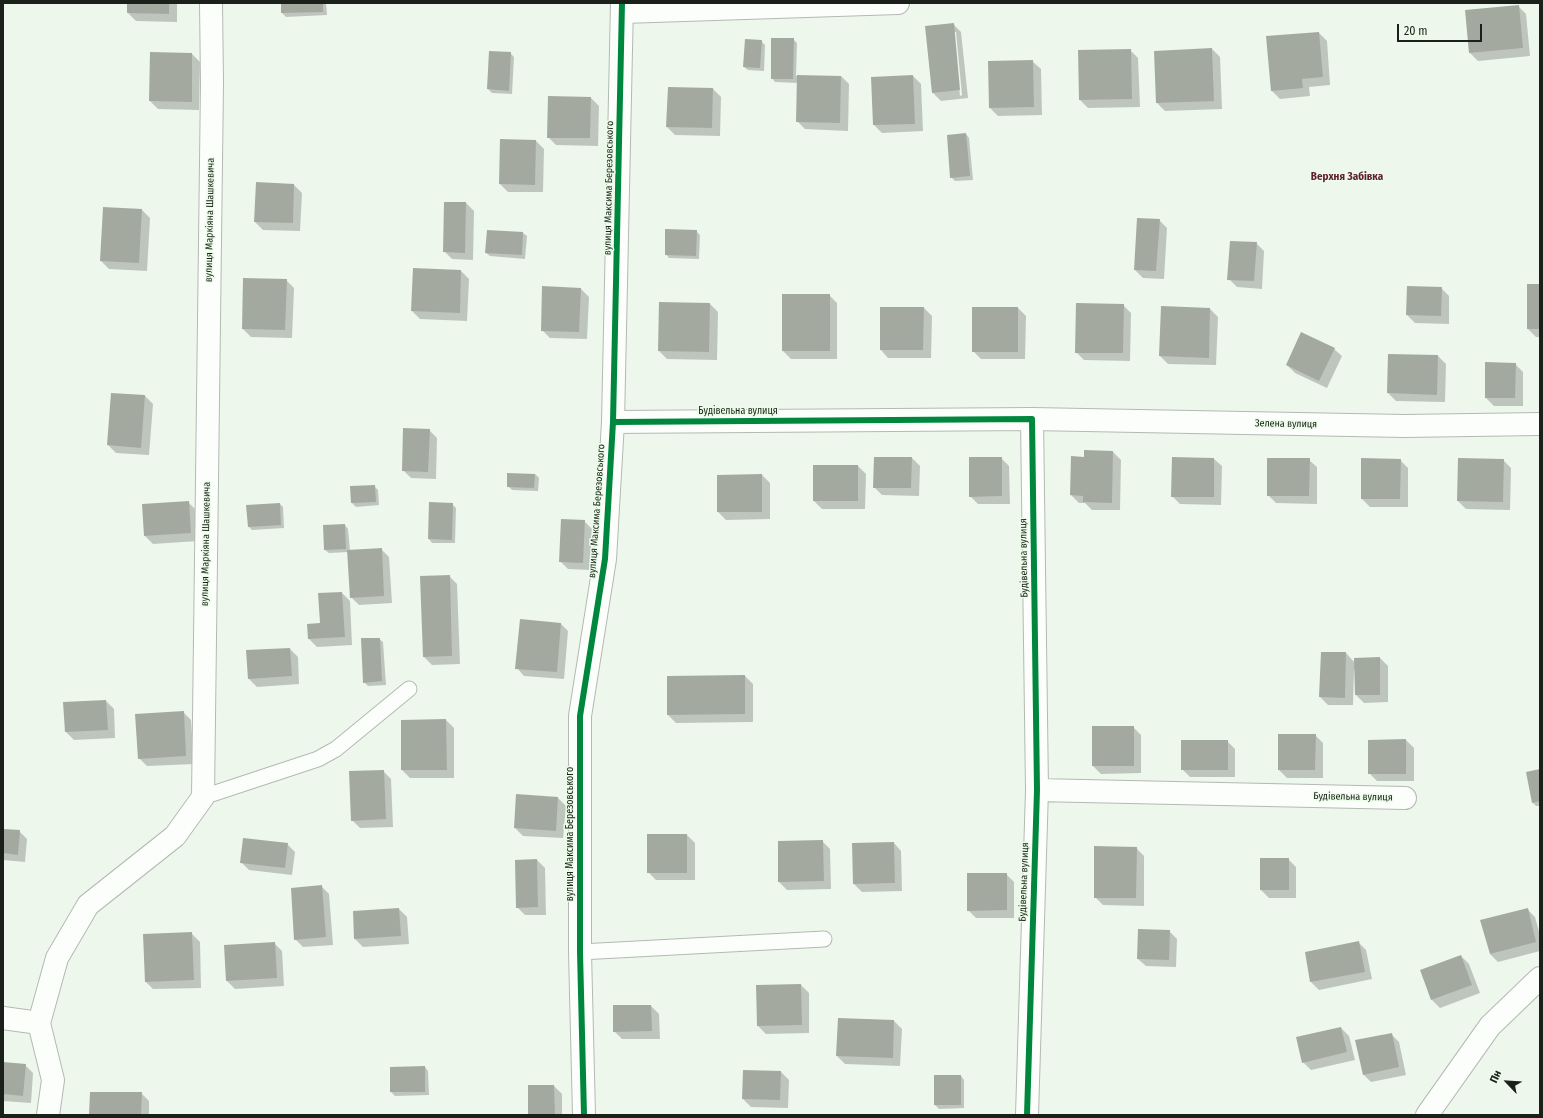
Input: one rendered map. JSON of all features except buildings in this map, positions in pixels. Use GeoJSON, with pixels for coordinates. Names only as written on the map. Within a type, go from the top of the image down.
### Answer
{"type":"FeatureCollection","features":[{"type":"Feature","properties":{"kind":"street","name":"вулиця Маркіяна Шашкевича"},"geometry":{"type":"LineString","coordinates":[[203,797],[212,3]]}},
{"type":"Feature","properties":{"kind":"street"},"geometry":{"type":"LineString","coordinates":[[623,7],[898,3]]}},
{"type":"Feature","properties":{"kind":"street","name":"вулиця Максима Березовського"},"geometry":{"type":"LineString","coordinates":[[584,1115],[580,952],[580,716],[605,559],[613,422],[623,7]]}},
{"type":"Feature","properties":{"kind":"street","name":"Будівельна вулиця"},"geometry":{"type":"LineString","coordinates":[[613,422],[1032,419],[1037,790],[1027,1115]]}},
{"type":"Feature","properties":{"kind":"street","name":"Зелена вулиця"},"geometry":{"type":"LineString","coordinates":[[1032,419],[1404,426],[1540,424]]}},
{"type":"Feature","properties":{"kind":"street","name":"Будівельна вулиця"},"geometry":{"type":"LineString","coordinates":[[1037,790],[1406,798]]}},
{"type":"Feature","properties":{"kind":"street"},"geometry":{"type":"LineString","coordinates":[[48,1115],[53,1080],[39,1023],[57,958],[88,905],[175,836],[203,797]]}},
{"type":"Feature","properties":{"kind":"street"},"geometry":{"type":"LineString","coordinates":[[1428,1115],[1490,1026],[1540,978]]}},
{"type":"Feature","properties":{"kind":"street"},"geometry":{"type":"LineString","coordinates":[[3,1018],[39,1023]]}},
{"type":"Feature","properties":{"kind":"lane"},"geometry":{"type":"LineString","coordinates":[[203,797],[318,758],[336,749],[409,689]]}},
{"type":"Feature","properties":{"kind":"lane"},"geometry":{"type":"LineString","coordinates":[[580,952],[824,939]]}},
{"type":"Feature","properties":{"kind":"cycle path"},"geometry":{"type":"LineString","coordinates":[[584,1115],[580,952],[580,716],[605,559],[613,422],[622,3]]}},
{"type":"Feature","properties":{"kind":"cycle path"},"geometry":{"type":"LineString","coordinates":[[613,422],[1032,419],[1037,790],[1027,1115]]}},
{"type":"Feature","properties":{"kind":"district","name":"Верхня Забівка"},"geometry":{"type":"Point","coordinates":[1347,177]}}]}
